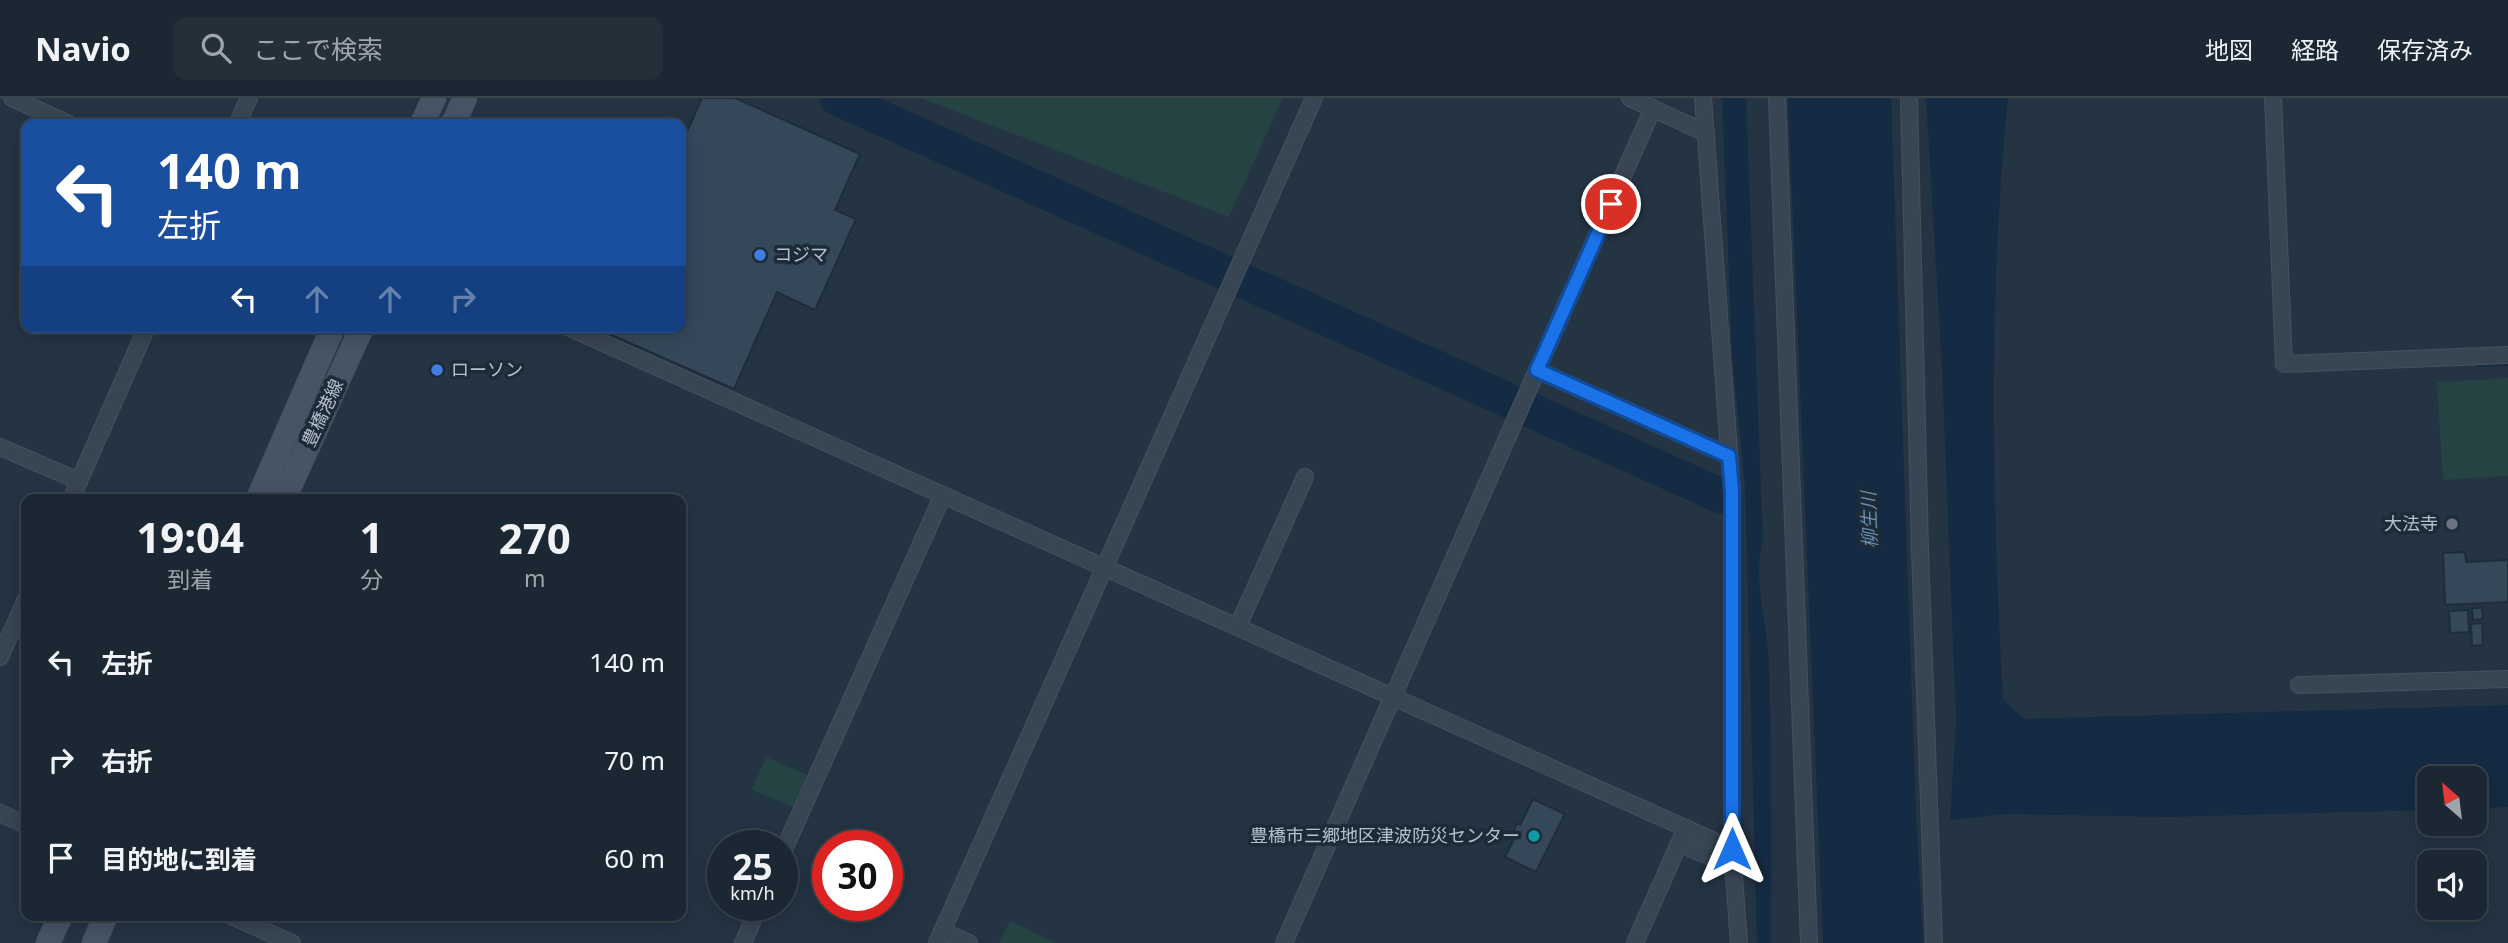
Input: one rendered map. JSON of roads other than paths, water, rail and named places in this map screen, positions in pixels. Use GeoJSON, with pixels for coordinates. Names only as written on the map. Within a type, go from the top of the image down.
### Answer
{"type":"FeatureCollection","features":[{"type":"Feature","properties":{"kind":"main road"},"geometry":{"type":"LineString","coordinates":[[424,119],[434,98]]}},
{"type":"Feature","properties":{"kind":"main road"},"geometry":{"type":"LineString","coordinates":[[455,119],[465,98]]}},
{"type":"Feature","properties":{"kind":"main road","name":"豊橋港線"},"geometry":{"type":"LineString","coordinates":[[260,494],[330,333]]}},
{"type":"Feature","properties":{"kind":"main road","name":"豊橋港線"},"geometry":{"type":"LineString","coordinates":[[286,494],[359,333]]}},
{"type":"Feature","properties":{"kind":"main road"},"geometry":{"type":"LineString","coordinates":[[48,943],[58,921]]}},
{"type":"Feature","properties":{"kind":"main road"},"geometry":{"type":"LineString","coordinates":[[94,943],[103,921]]}},
{"type":"Feature","properties":{"kind":"street"},"geometry":{"type":"LineString","coordinates":[[12,98],[58,119]]}},
{"type":"Feature","properties":{"kind":"street"},"geometry":{"type":"LineString","coordinates":[[239,119],[249,98]]}},
{"type":"Feature","properties":{"kind":"street"},"geometry":{"type":"LineString","coordinates":[[969,943],[939,937],[1314,98]]}},
{"type":"Feature","properties":{"kind":"street"},"geometry":{"type":"LineString","coordinates":[[1630,98],[1706,133]]}},
{"type":"Feature","properties":{"kind":"street"},"geometry":{"type":"LineString","coordinates":[[1703,98],[1732,492],[1732,849],[1739,943]]}},
{"type":"Feature","properties":{"kind":"street"},"geometry":{"type":"LineString","coordinates":[[1777,98],[1809,943]]}},
{"type":"Feature","properties":{"kind":"street"},"geometry":{"type":"LineString","coordinates":[[1909,98],[1934,943]]}},
{"type":"Feature","properties":{"kind":"street"},"geometry":{"type":"LineString","coordinates":[[2273,98],[2284,364],[2508,355]]}},
{"type":"Feature","properties":{"kind":"street"},"geometry":{"type":"LineString","coordinates":[[1284,943],[1653,108]]}},
{"type":"Feature","properties":{"kind":"street"},"geometry":{"type":"LineString","coordinates":[[73,494],[144,333]]}},
{"type":"Feature","properties":{"kind":"street"},"geometry":{"type":"LineString","coordinates":[[581,333],[1732,849]]}},
{"type":"Feature","properties":{"kind":"street"},"geometry":{"type":"LineString","coordinates":[[1537,370],[1729,456]]}},
{"type":"Feature","properties":{"kind":"street"},"geometry":{"type":"LineString","coordinates":[[0,447],[79,481]]}},
{"type":"Feature","properties":{"kind":"street"},"geometry":{"type":"LineString","coordinates":[[1238,626],[1305,477]]}},
{"type":"Feature","properties":{"kind":"street"},"geometry":{"type":"LineString","coordinates":[[793,830],[943,495]]}},
{"type":"Feature","properties":{"kind":"street"},"geometry":{"type":"LineString","coordinates":[[0,657],[21,609]]}},
{"type":"Feature","properties":{"kind":"street"},"geometry":{"type":"LineString","coordinates":[[2299,685],[2508,679]]}},
{"type":"Feature","properties":{"kind":"street"},"geometry":{"type":"LineString","coordinates":[[0,813],[21,823]]}},
{"type":"Feature","properties":{"kind":"street"},"geometry":{"type":"LineString","coordinates":[[1635,943],[1686,828]]}},
{"type":"Feature","properties":{"kind":"street"},"geometry":{"type":"LineString","coordinates":[[1679,844],[1733,866]]}},
{"type":"Feature","properties":{"kind":"street"},"geometry":{"type":"LineString","coordinates":[[242,921],[292,943]]}},
{"type":"Feature","properties":{"kind":"street"},"geometry":{"type":"LineString","coordinates":[[743,943],[753,921]]}},
{"type":"Feature","properties":{"kind":"water"},"geometry":{"type":"Polygon","coordinates":[[[1722,98],[1746,98],[1763,540],[1759,570],[1769,663],[1771,943],[1757,943],[1745,489],[1732,354],[1722,98]]]}},
{"type":"Feature","properties":{"kind":"water","name":"柳生川"},"geometry":{"type":"Polygon","coordinates":[[[1788,98],[1891,98],[1923,943],[1823,943],[1788,98]]]}},
{"type":"Feature","properties":{"kind":"water"},"geometry":{"type":"Polygon","coordinates":[[[1926,98],[2008,98],[1997,248],[1994,398],[1996,549],[2003,699],[2024,719],[2508,705],[2508,807],[2487,808],[2487,766],[2417,766],[2417,810],[2167,817],[2008,814],[1950,820],[1956,720],[1942,368],[1926,98]]]}},
{"type":"Feature","properties":{"kind":"waterway"},"geometry":{"type":"LineString","coordinates":[[837,98],[1721,496]]}},
{"type":"Feature","properties":{"kind":"waterway"},"geometry":{"type":"LineString","coordinates":[[2479,364],[2508,363]]}},
{"type":"Feature","properties":{"kind":"place","name":"コジマ"},"geometry":{"type":"Point","coordinates":[760,255]}},
{"type":"Feature","properties":{"kind":"place","name":"ローソン"},"geometry":{"type":"Point","coordinates":[437,370]}},
{"type":"Feature","properties":{"kind":"place","name":"大法寺"},"geometry":{"type":"Point","coordinates":[2452,524]}},
{"type":"Feature","properties":{"kind":"place","name":"豊橋市三郷地区津波防災センター"},"geometry":{"type":"Point","coordinates":[1534,836]}}]}
